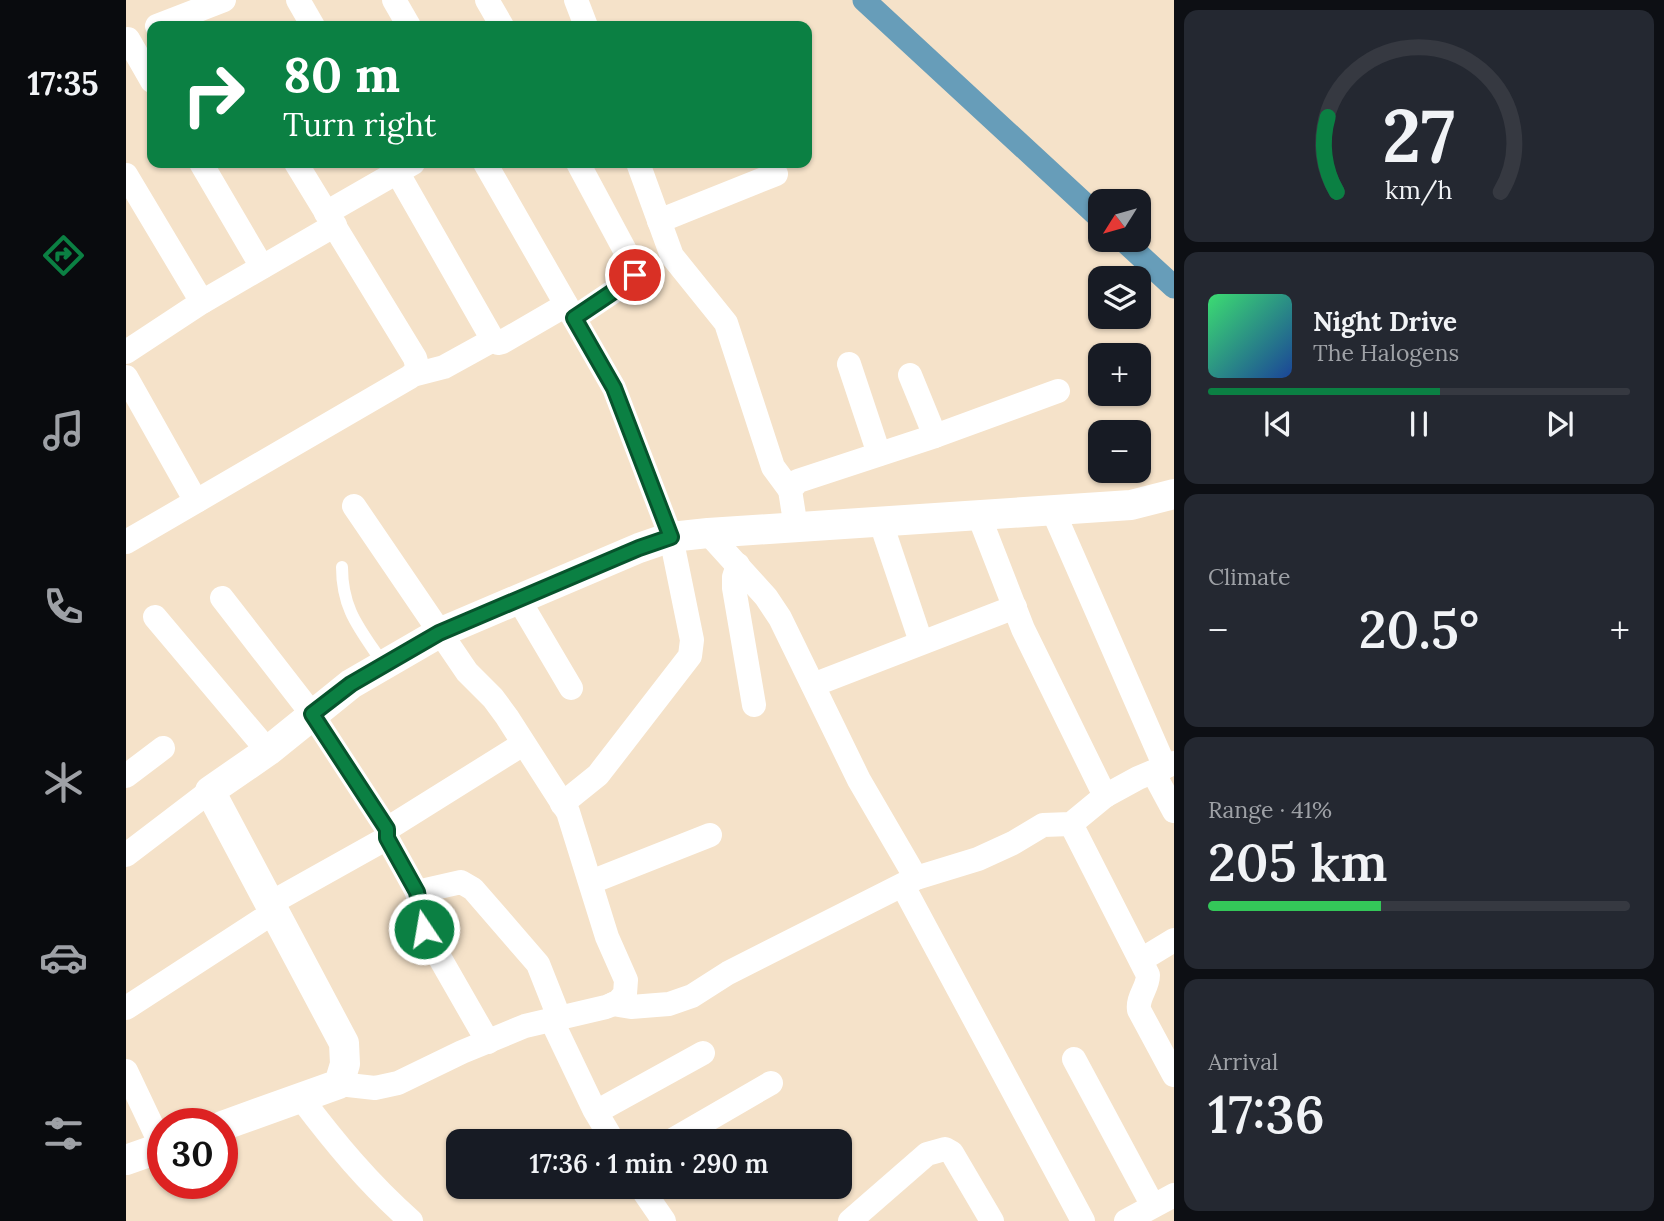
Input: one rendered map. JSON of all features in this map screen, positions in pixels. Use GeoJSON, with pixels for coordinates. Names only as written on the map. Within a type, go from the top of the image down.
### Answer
{"type":"FeatureCollection","features":[{"type":"Feature","properties":{"kind":"street"},"geometry":{"type":"LineString","coordinates":[[298,0],[310,21]]}},
{"type":"Feature","properties":{"kind":"street"},"geometry":{"type":"LineString","coordinates":[[394,0],[406,21]]}},
{"type":"Feature","properties":{"kind":"street"},"geometry":{"type":"LineString","coordinates":[[487,0],[499,21]]}},
{"type":"Feature","properties":{"kind":"street"},"geometry":{"type":"LineString","coordinates":[[576,0],[584,21]]}},
{"type":"Feature","properties":{"kind":"street"},"geometry":{"type":"LineString","coordinates":[[167,15],[215,11]]}},
{"type":"Feature","properties":{"kind":"street"},"geometry":{"type":"LineString","coordinates":[[147,31],[127,39],[147,73]]}},
{"type":"Feature","properties":{"kind":"street"},"geometry":{"type":"LineString","coordinates":[[204,168],[262,267]]}},
{"type":"Feature","properties":{"kind":"street"},"geometry":{"type":"LineString","coordinates":[[126,542],[418,369],[415,358],[299,168]]}},
{"type":"Feature","properties":{"kind":"street"},"geometry":{"type":"LineString","coordinates":[[126,352],[202,302],[262,267],[398,168]]}},
{"type":"Feature","properties":{"kind":"street"},"geometry":{"type":"LineString","coordinates":[[402,168],[493,340],[498,343],[570,311],[629,281],[635,275],[628,256],[581,168]]}},
{"type":"Feature","properties":{"kind":"street"},"geometry":{"type":"LineString","coordinates":[[488,168],[614,388],[671,537],[692,640],[690,656],[598,775],[562,804]]}},
{"type":"Feature","properties":{"kind":"street"},"geometry":{"type":"LineString","coordinates":[[640,168],[679,267],[726,323],[773,467],[790,491],[796,527]]}},
{"type":"Feature","properties":{"kind":"street"},"geometry":{"type":"LineString","coordinates":[[659,221],[776,174]]}},
{"type":"Feature","properties":{"kind":"street"},"geometry":{"type":"LineString","coordinates":[[126,176],[202,302]]}},
{"type":"Feature","properties":{"kind":"street"},"geometry":{"type":"LineString","coordinates":[[413,374],[444,367],[493,340]]}},
{"type":"Feature","properties":{"kind":"street"},"geometry":{"type":"LineString","coordinates":[[849,364],[878,454]]}},
{"type":"Feature","properties":{"kind":"street"},"geometry":{"type":"LineString","coordinates":[[910,375],[935,436]]}},
{"type":"Feature","properties":{"kind":"street"},"geometry":{"type":"LineString","coordinates":[[126,377],[198,500]]}},
{"type":"Feature","properties":{"kind":"street"},"geometry":{"type":"LineString","coordinates":[[790,491],[798,481],[935,436],[1058,391]]}},
{"type":"Feature","properties":{"kind":"street"},"geometry":{"type":"LineString","coordinates":[[126,855],[268,751],[351,684],[439,633],[639,548],[671,537],[708,533],[1131,505],[1174,494]]}},
{"type":"Feature","properties":{"kind":"street"},"geometry":{"type":"LineString","coordinates":[[354,506],[467,672],[493,698],[568,812],[607,937],[626,980],[625,994],[614,1004]]}},
{"type":"Feature","properties":{"kind":"street"},"geometry":{"type":"LineString","coordinates":[[1054,511],[1164,767],[1174,811]]}},
{"type":"Feature","properties":{"kind":"street"},"geometry":{"type":"LineString","coordinates":[[979,516],[1015,607],[1105,796]]}},
{"type":"Feature","properties":{"kind":"street"},"geometry":{"type":"LineString","coordinates":[[881,523],[921,642]]}},
{"type":"Feature","properties":{"kind":"street"},"geometry":{"type":"LineString","coordinates":[[708,533],[766,597],[780,618],[909,882],[1083,1221]]}},
{"type":"Feature","properties":{"kind":"street"},"geometry":{"type":"LineString","coordinates":[[737,565],[734,588],[754,705]]}},
{"type":"Feature","properties":{"kind":"street"},"geometry":{"type":"LineString","coordinates":[[222,597],[312,714],[387,834],[417,892],[428,938],[488,1042]]}},
{"type":"Feature","properties":{"kind":"street"},"geometry":{"type":"LineString","coordinates":[[519,600],[571,688]]}},
{"type":"Feature","properties":{"kind":"street"},"geometry":{"type":"LineString","coordinates":[[813,685],[1015,607]]}},
{"type":"Feature","properties":{"kind":"street"},"geometry":{"type":"LineString","coordinates":[[156,617],[268,751]]}},
{"type":"Feature","properties":{"kind":"street"},"geometry":{"type":"LineString","coordinates":[[127,1004],[523,744]]}},
{"type":"Feature","properties":{"kind":"street"},"geometry":{"type":"LineString","coordinates":[[126,776],[163,748]]}},
{"type":"Feature","properties":{"kind":"street"},"geometry":{"type":"LineString","coordinates":[[238,1120],[338,1084],[375,1088],[398,1083],[488,1042],[555,1018],[614,1004],[631,1007],[669,1004],[692,996],[728,972],[909,882],[978,859],[1013,843],[1042,825],[1071,824],[1105,796],[1164,767]]}},
{"type":"Feature","properties":{"kind":"street"},"geometry":{"type":"LineString","coordinates":[[210,791],[344,1043],[345,1064],[338,1084]]}},
{"type":"Feature","properties":{"kind":"street"},"geometry":{"type":"LineString","coordinates":[[1071,824],[1148,975],[1148,983],[1138,1003],[1139,1010],[1174,1075]]}},
{"type":"Feature","properties":{"kind":"street"},"geometry":{"type":"LineString","coordinates":[[591,881],[710,835]]}},
{"type":"Feature","properties":{"kind":"street"},"geometry":{"type":"LineString","coordinates":[[417,892],[461,882],[473,889],[538,964],[555,1018],[606,1129]]}},
{"type":"Feature","properties":{"kind":"street"},"geometry":{"type":"LineString","coordinates":[[1141,960],[1174,940]]}},
{"type":"Feature","properties":{"kind":"street"},"geometry":{"type":"LineString","coordinates":[[596,1112],[703,1053]]}},
{"type":"Feature","properties":{"kind":"street"},"geometry":{"type":"LineString","coordinates":[[1074,1059],[1163,1201],[1126,1221]]}},
{"type":"Feature","properties":{"kind":"street"},"geometry":{"type":"LineString","coordinates":[[126,1071],[147,1114]]}},
{"type":"Feature","properties":{"kind":"street"},"geometry":{"type":"LineString","coordinates":[[692,1129],[771,1083]]}},
{"type":"Feature","properties":{"kind":"street"},"geometry":{"type":"LineString","coordinates":[[301,1098],[341,1151],[382,1196],[411,1221]]}},
{"type":"Feature","properties":{"kind":"street"},"geometry":{"type":"LineString","coordinates":[[850,1221],[927,1154],[945,1149],[952,1153],[992,1221]]}},
{"type":"Feature","properties":{"kind":"street"},"geometry":{"type":"LineString","coordinates":[[126,1160],[147,1153]]}},
{"type":"Feature","properties":{"kind":"street"},"geometry":{"type":"LineString","coordinates":[[649,1199],[664,1221]]}},
{"type":"Feature","properties":{"kind":"lane"},"geometry":{"type":"LineString","coordinates":[[341,567],[345,600],[355,622],[384,665]]}},
{"type":"Feature","properties":{"kind":"waterway"},"geometry":{"type":"LineString","coordinates":[[864,0],[1088,207]]}},
{"type":"Feature","properties":{"kind":"waterway"},"geometry":{"type":"LineString","coordinates":[[1136,252],[1174,287]]}},
{"type":"Feature","properties":{"kind":"route"},"geometry":{"type":"LineString","coordinates":[[424,929],[417,892],[387,838],[387,829],[312,714],[351,684],[439,633],[671,537],[614,388],[574,318],[635,275]]}}]}
